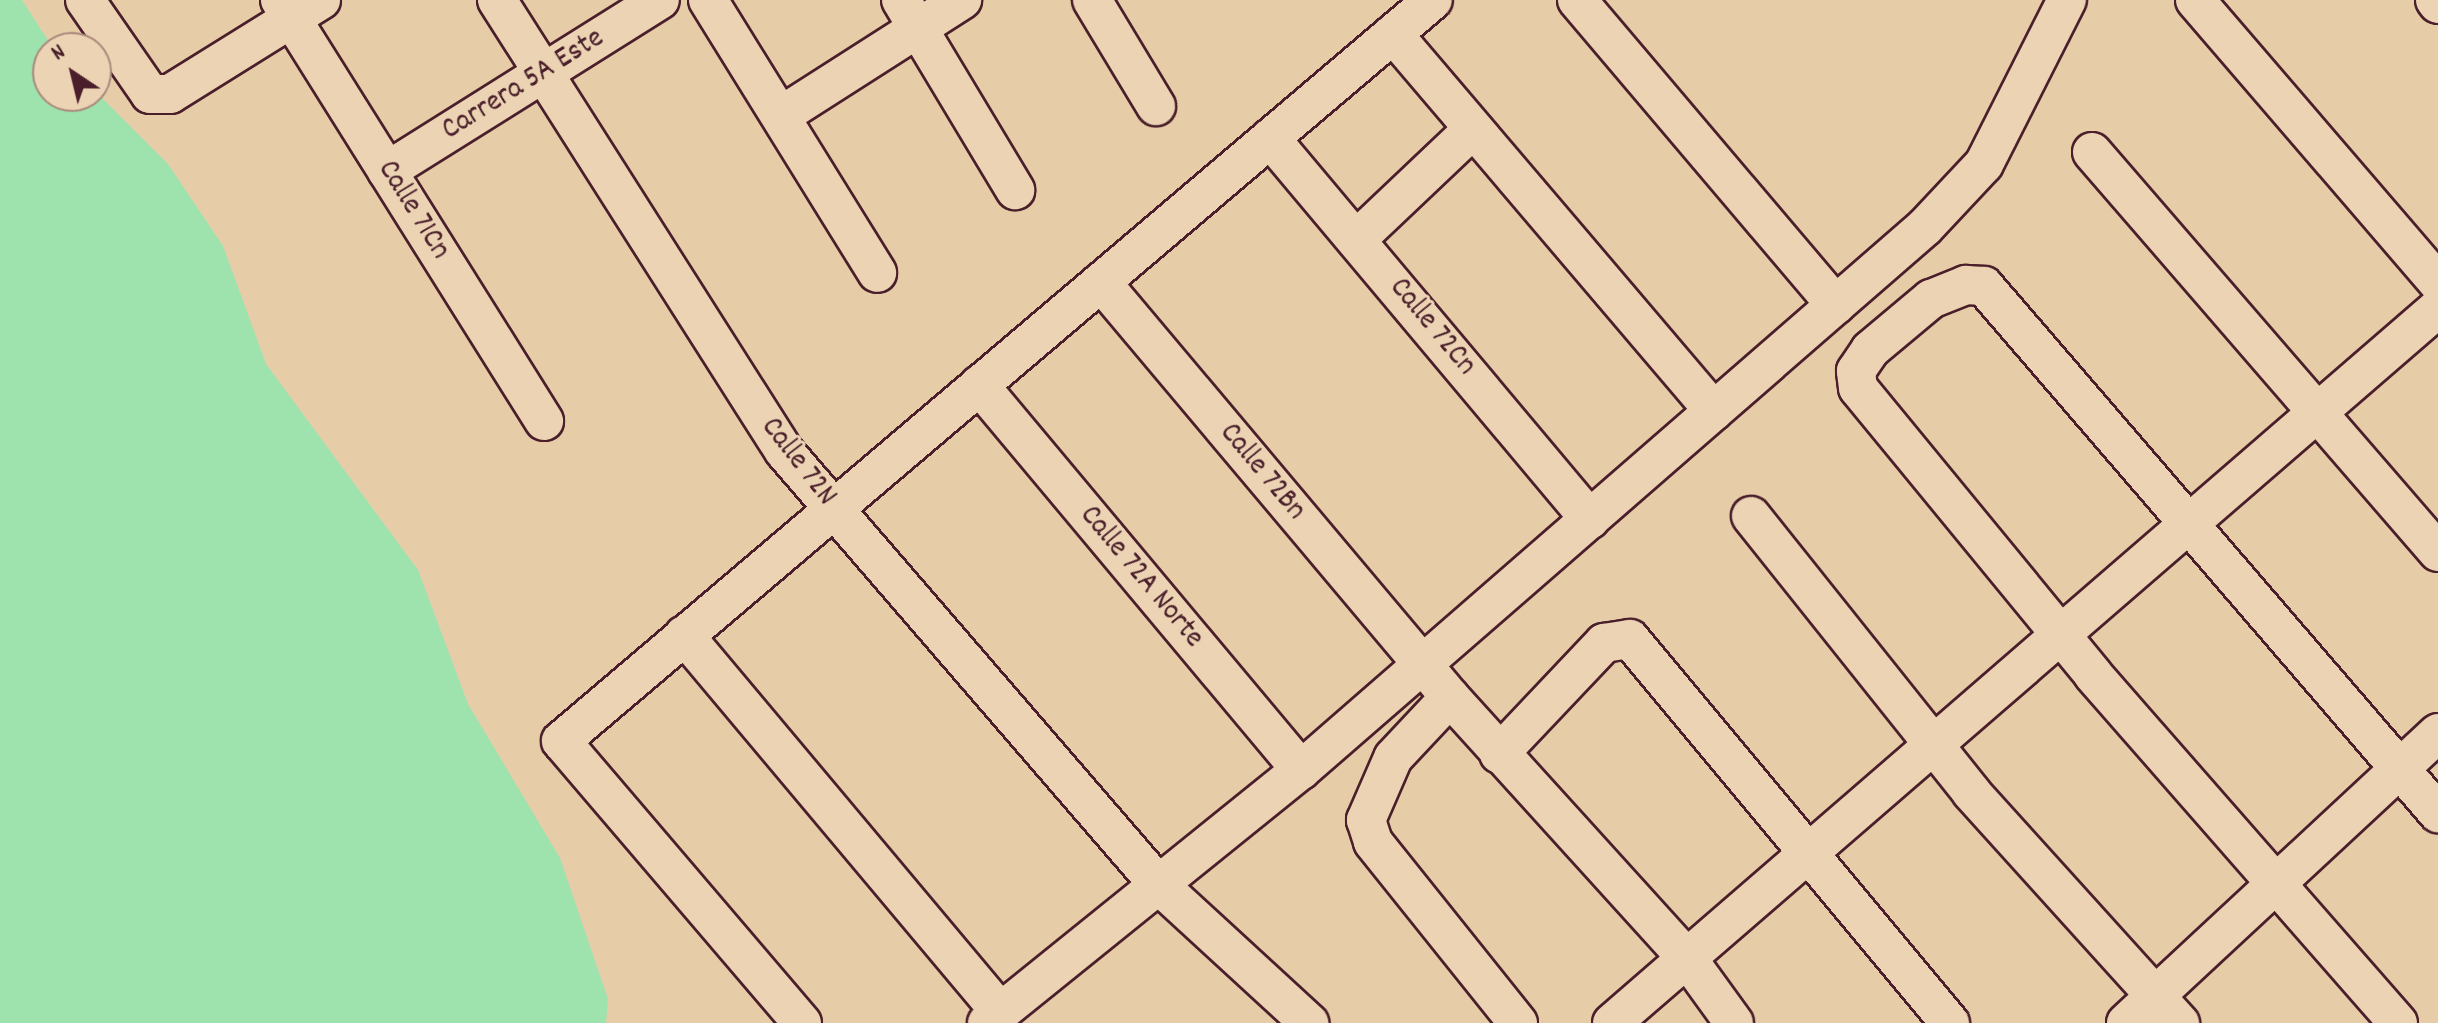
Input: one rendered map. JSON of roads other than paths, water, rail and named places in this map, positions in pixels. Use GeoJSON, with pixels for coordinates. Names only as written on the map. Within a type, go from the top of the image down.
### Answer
{"type":"FeatureCollection","features":[{"type":"Feature","properties":{"kind":"street"},"geometry":{"type":"LineString","coordinates":[[85,0],[150,94],[170,94],[297,6]]}},
{"type":"Feature","properties":{"kind":"street","name":"Calle 72N"},"geometry":{"type":"LineString","coordinates":[[497,0],[727,368],[833,509],[1157,883],[1309,1023]]}},
{"type":"Feature","properties":{"kind":"street","name":"Carrera 5A Este"},"geometry":{"type":"LineString","coordinates":[[387,171],[660,0]]}},
{"type":"Feature","properties":{"kind":"street"},"geometry":{"type":"LineString","coordinates":[[708,0],[877,273]]}},
{"type":"Feature","properties":{"kind":"street"},"geometry":{"type":"LineString","coordinates":[[782,115],[910,14],[962,0]]}},
{"type":"Feature","properties":{"kind":"street"},"geometry":{"type":"LineString","coordinates":[[1092,0],[1156,106]]}},
{"type":"Feature","properties":{"kind":"street"},"geometry":{"type":"LineString","coordinates":[[802,1023],[561,741],[1433,0]]}},
{"type":"Feature","properties":{"kind":"street"},"geometry":{"type":"LineString","coordinates":[[1577,0],[1836,305]]}},
{"type":"Feature","properties":{"kind":"street"},"geometry":{"type":"LineString","coordinates":[[684,635],[994,1017],[1301,770],[1836,305],[1984,164],[2067,0]]}},
{"type":"Feature","properties":{"kind":"street"},"geometry":{"type":"LineString","coordinates":[[2195,0],[2438,283]]}},
{"type":"Feature","properties":{"kind":"street","name":"Calle 71Cn"},"geometry":{"type":"LineString","coordinates":[[297,6],[387,171],[544,421]]}},
{"type":"Feature","properties":{"kind":"street"},"geometry":{"type":"LineString","coordinates":[[910,14],[1015,190]]}},
{"type":"Feature","properties":{"kind":"street"},"geometry":{"type":"LineString","coordinates":[[1393,34],[1714,411]]}},
{"type":"Feature","properties":{"kind":"street"},"geometry":{"type":"LineString","coordinates":[[1356,240],[1473,129]]}},
{"type":"Feature","properties":{"kind":"street","name":"Calle 72Cn"},"geometry":{"type":"LineString","coordinates":[[1270,138],[1590,519]]}},
{"type":"Feature","properties":{"kind":"street"},"geometry":{"type":"LineString","coordinates":[[2092,152],[2438,552]]}},
{"type":"Feature","properties":{"kind":"street","name":"Calle 72Bn"},"geometry":{"type":"LineString","coordinates":[[1101,282],[1499,754],[1687,958],[1734,1023]]}},
{"type":"Feature","properties":{"kind":"street"},"geometry":{"type":"LineString","coordinates":[[2398,1023],[2060,635],[1858,388],[1856,371],[1870,350],[1931,299],[1966,285],[1984,286],[2438,813]]}},
{"type":"Feature","properties":{"kind":"street"},"geometry":{"type":"LineString","coordinates":[[1612,1023],[2438,308]]}},
{"type":"Feature","properties":{"kind":"street","name":"Calle 72A Norte"},"geometry":{"type":"LineString","coordinates":[[979,385],[1301,770]]}},
{"type":"Feature","properties":{"kind":"street"},"geometry":{"type":"LineString","coordinates":[[1751,516],[1933,745],[2168,1009]]}},
{"type":"Feature","properties":{"kind":"street"},"geometry":{"type":"LineString","coordinates":[[1499,754],[1604,643],[1621,636],[1950,1023]]}},
{"type":"Feature","properties":{"kind":"street"},"geometry":{"type":"LineString","coordinates":[[1450,697],[1393,758],[1366,820],[1373,842],[1518,1023]]}},
{"type":"Feature","properties":{"kind":"street"},"geometry":{"type":"LineString","coordinates":[[2126,1023],[2168,1009],[2278,882],[2438,733]]}}]}
